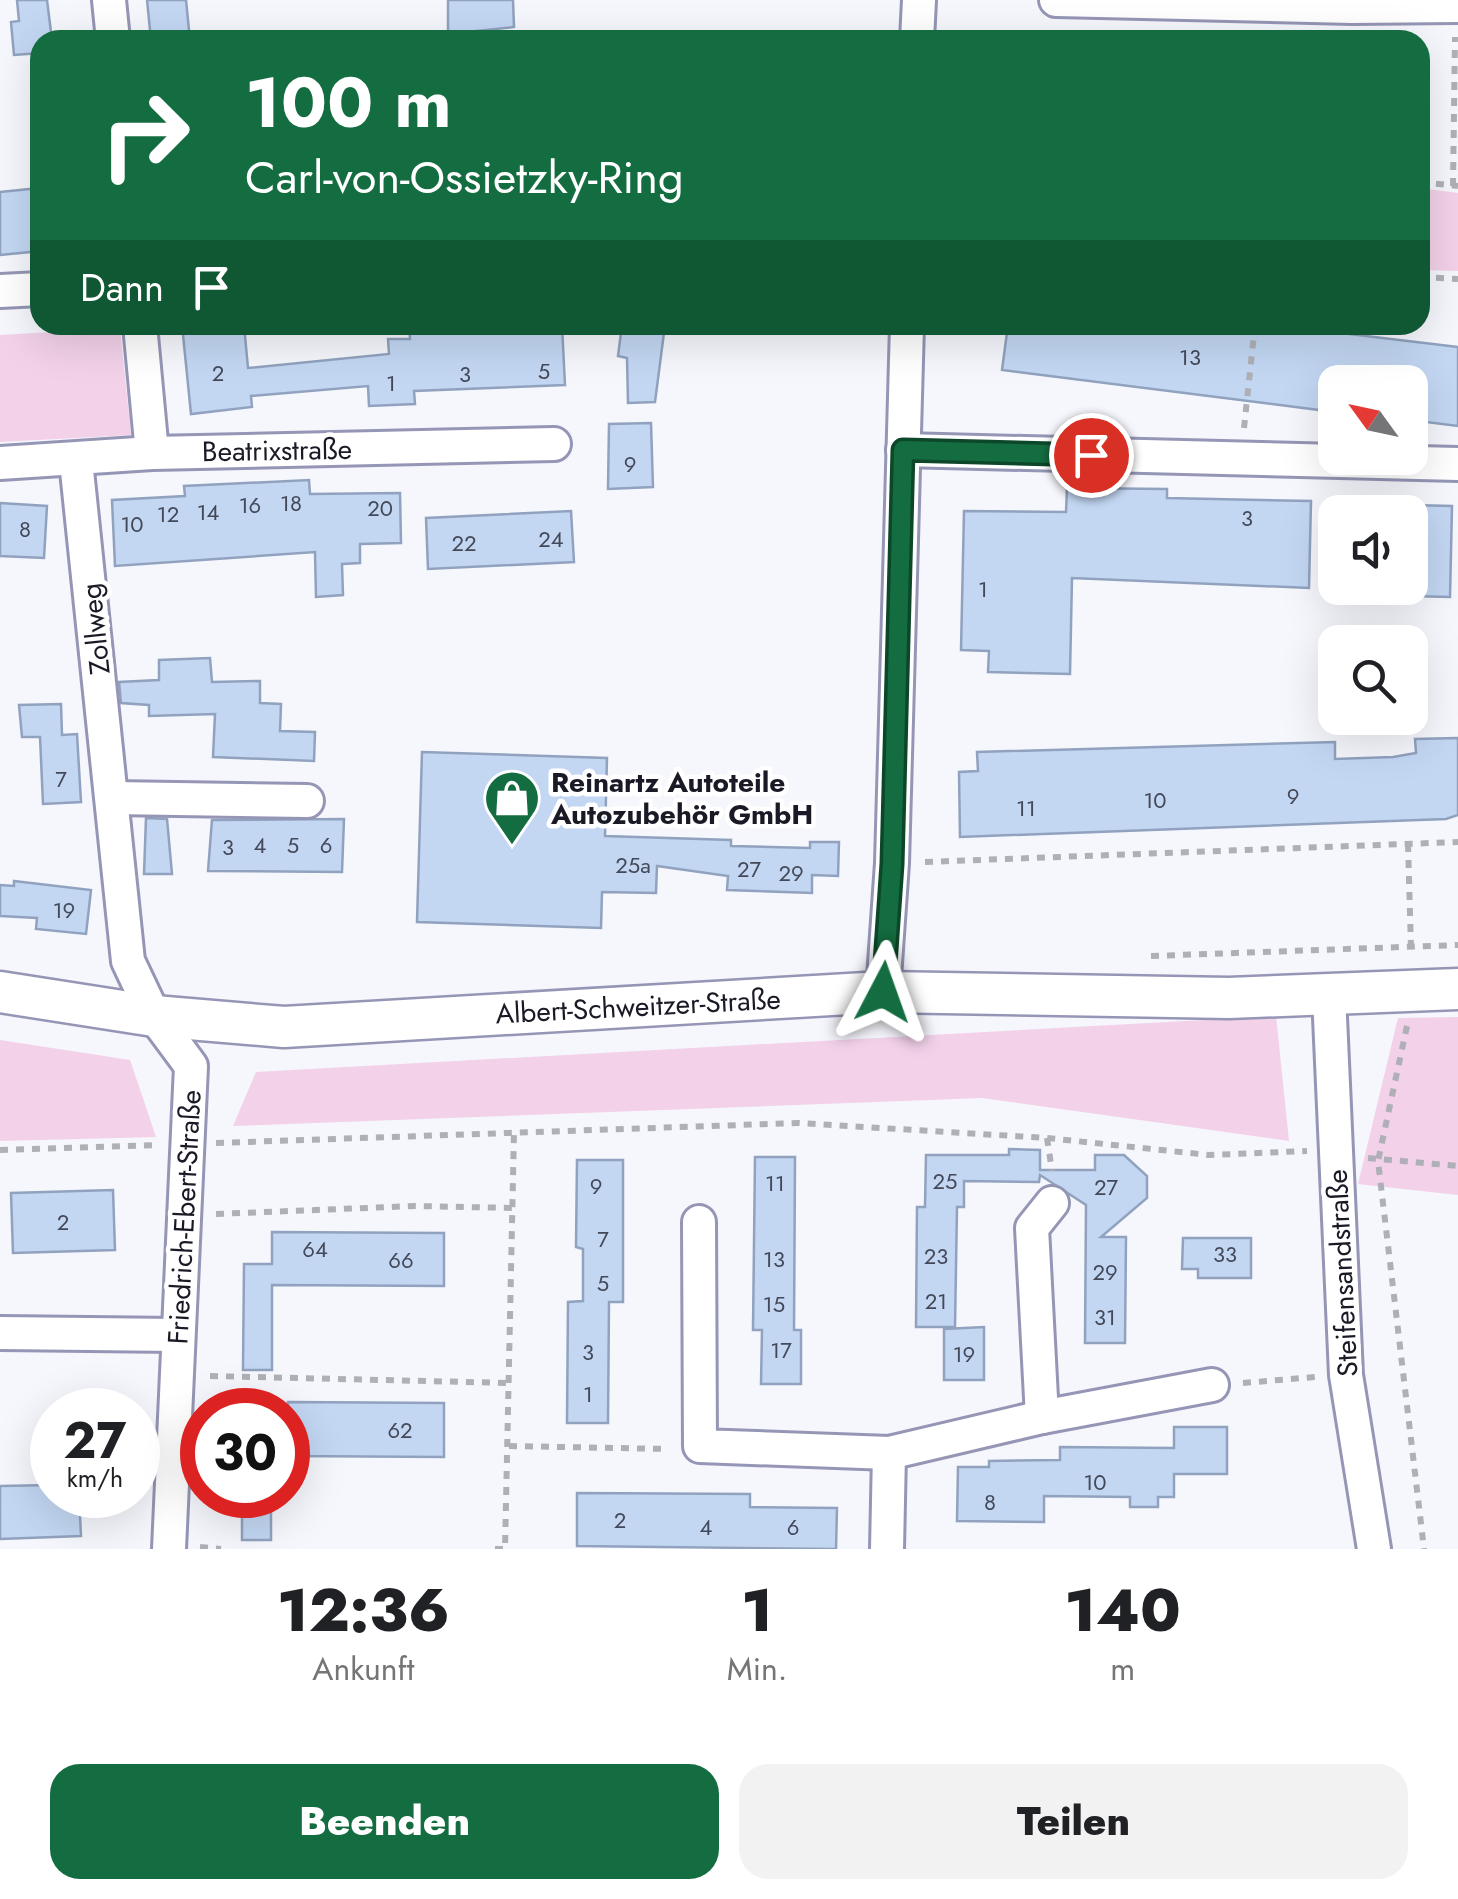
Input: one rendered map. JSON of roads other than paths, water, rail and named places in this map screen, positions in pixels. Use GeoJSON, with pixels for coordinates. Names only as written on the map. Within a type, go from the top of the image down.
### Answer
{"type":"FeatureCollection","features":[{"type":"Feature","properties":{"kind":"street"},"geometry":{"type":"LineString","coordinates":[[109,0],[112,30]]}},
{"type":"Feature","properties":{"kind":"street"},"geometry":{"type":"LineString","coordinates":[[918,30],[919,0]]}},
{"type":"Feature","properties":{"kind":"street"},"geometry":{"type":"LineString","coordinates":[[1056,0],[1457,6]]}},
{"type":"Feature","properties":{"kind":"street"},"geometry":{"type":"LineString","coordinates":[[0,290],[30,289]]}},
{"type":"Feature","properties":{"kind":"street"},"geometry":{"type":"LineString","coordinates":[[141,335],[152,453]]}},
{"type":"Feature","properties":{"kind":"street"},"geometry":{"type":"LineString","coordinates":[[883,992],[892,864],[907,335]]}},
{"type":"Feature","properties":{"kind":"street","name":"Beatrixstraße"},"geometry":{"type":"LineString","coordinates":[[0,463],[152,453],[554,444]]}},
{"type":"Feature","properties":{"kind":"street"},"geometry":{"type":"LineString","coordinates":[[903,450],[1458,464]]}},
{"type":"Feature","properties":{"kind":"street","name":"Zollweg"},"geometry":{"type":"LineString","coordinates":[[76,461],[128,961],[154,1016]]}},
{"type":"Feature","properties":{"kind":"street"},"geometry":{"type":"LineString","coordinates":[[113,798],[307,800]]}},
{"type":"Feature","properties":{"kind":"street","name":"Albert-Schweitzer-Straße"},"geometry":{"type":"LineString","coordinates":[[0,992],[154,1016],[284,1027],[883,992],[1328,995],[1458,990]]}},
{"type":"Feature","properties":{"kind":"street","name":"Steifensandstraße"},"geometry":{"type":"LineString","coordinates":[[1328,995],[1346,1375],[1374,1549]]}},
{"type":"Feature","properties":{"kind":"street","name":"Friedrich-Ebert-Straße"},"geometry":{"type":"LineString","coordinates":[[154,1016],[192,1066],[169,1549]]}},
{"type":"Feature","properties":{"kind":"street"},"geometry":{"type":"LineString","coordinates":[[1042,1416],[1032,1228],[1052,1204]]}},
{"type":"Feature","properties":{"kind":"street"},"geometry":{"type":"LineString","coordinates":[[699,1222],[700,1446],[889,1453],[1042,1416],[1212,1386]]}},
{"type":"Feature","properties":{"kind":"street"},"geometry":{"type":"LineString","coordinates":[[0,1333],[178,1335]]}},
{"type":"Feature","properties":{"kind":"street"},"geometry":{"type":"LineString","coordinates":[[888,1549],[889,1453]]}},
{"type":"Feature","properties":{"kind":"place","name":"Reinartz Autoteile Autozubehör GmbH"},"geometry":{"type":"Point","coordinates":[512,847]}}]}
